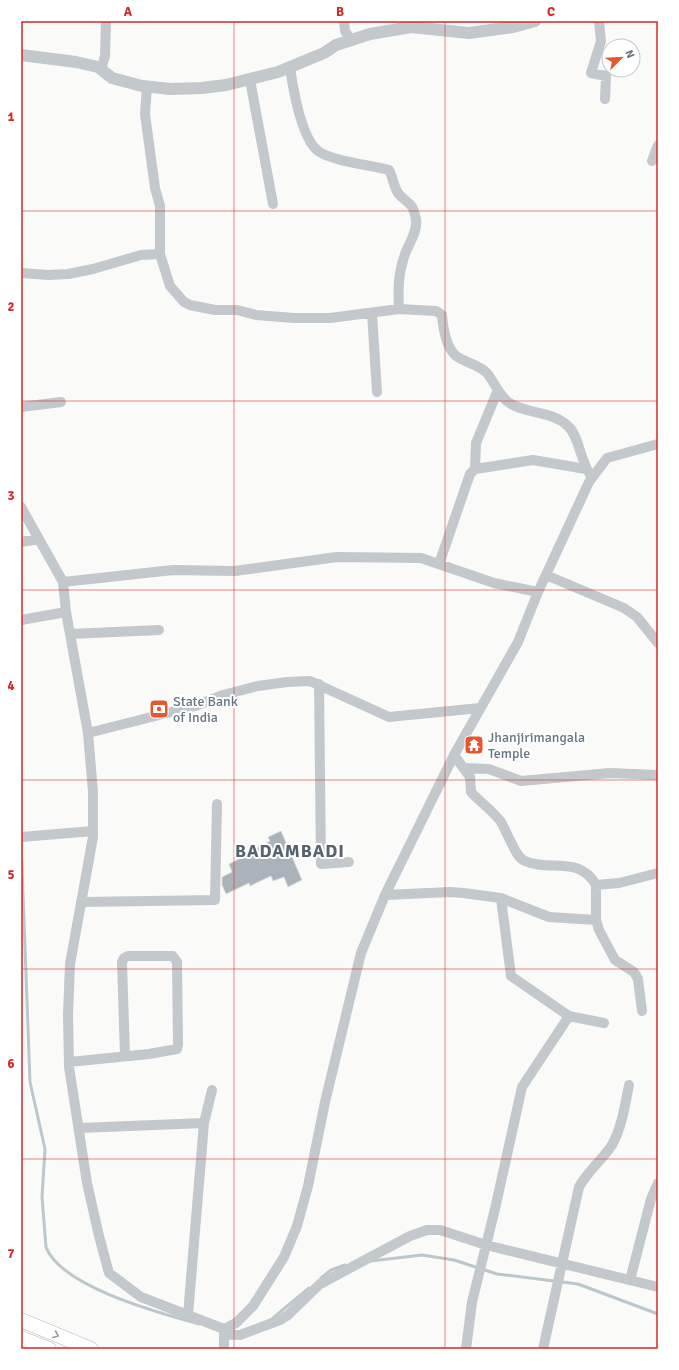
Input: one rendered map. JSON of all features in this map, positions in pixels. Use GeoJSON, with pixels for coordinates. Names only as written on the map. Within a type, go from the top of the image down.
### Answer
{"type":"FeatureCollection","features":[{"type":"Feature","properties":{"kind":"main road"},"geometry":{"type":"LineString","coordinates":[[21,1320],[90,1349]]}},
{"type":"Feature","properties":{"kind":"main road"},"geometry":{"type":"LineString","coordinates":[[21,1338],[49,1349]]}},
{"type":"Feature","properties":{"kind":"street"},"geometry":{"type":"LineString","coordinates":[[101,70],[105,56],[106,21]]}},
{"type":"Feature","properties":{"kind":"street"},"geometry":{"type":"LineString","coordinates":[[344,21],[345,31],[351,40]]}},
{"type":"Feature","properties":{"kind":"street"},"geometry":{"type":"LineString","coordinates":[[21,55],[76,62],[98,67],[105,74],[122,82],[147,87],[202,88],[250,80],[290,68],[324,53],[336,45],[399,28],[430,25],[469,33],[513,27],[535,21]]}},
{"type":"Feature","properties":{"kind":"street"},"geometry":{"type":"LineString","coordinates":[[599,21],[601,41],[591,73],[606,76],[605,99]]}},
{"type":"Feature","properties":{"kind":"street"},"geometry":{"type":"LineString","coordinates":[[290,68],[294,98],[310,141],[318,151],[334,158],[389,170],[399,194],[414,208],[417,222],[404,256],[398,280],[399,309]]}},
{"type":"Feature","properties":{"kind":"street"},"geometry":{"type":"LineString","coordinates":[[250,80],[273,204]]}},
{"type":"Feature","properties":{"kind":"street"},"geometry":{"type":"LineString","coordinates":[[147,87],[145,114],[155,188],[160,206],[160,254],[170,286],[184,302],[190,305],[215,310],[243,311],[256,316],[294,318],[330,318],[399,309],[436,311],[442,315],[445,335],[449,346],[456,356],[471,362],[486,373],[498,390],[511,404],[558,419],[569,427],[580,449],[589,473]]}},
{"type":"Feature","properties":{"kind":"street"},"geometry":{"type":"LineString","coordinates":[[652,161],[658,145]]}},
{"type":"Feature","properties":{"kind":"street"},"geometry":{"type":"LineString","coordinates":[[21,273],[48,275],[68,274],[93,270],[106,264],[141,255],[160,254]]}},
{"type":"Feature","properties":{"kind":"street"},"geometry":{"type":"LineString","coordinates":[[372,313],[377,392]]}},
{"type":"Feature","properties":{"kind":"street"},"geometry":{"type":"LineString","coordinates":[[439,564],[470,474],[475,468],[476,443],[498,390]]}},
{"type":"Feature","properties":{"kind":"street"},"geometry":{"type":"LineString","coordinates":[[21,407],[61,402]]}},
{"type":"Feature","properties":{"kind":"street"},"geometry":{"type":"LineString","coordinates":[[224,1332],[236,1323],[253,1306],[284,1257],[297,1226],[308,1186],[322,1117],[361,952],[385,895],[454,755],[518,642],[589,473],[607,458],[658,444]]}},
{"type":"Feature","properties":{"kind":"street"},"geometry":{"type":"LineString","coordinates":[[475,468],[533,460],[589,473]]}},
{"type":"Feature","properties":{"kind":"street"},"geometry":{"type":"LineString","coordinates":[[21,507],[63,582],[66,612],[88,733],[93,792],[93,831],[70,964],[68,1015],[69,1062],[80,1128],[87,1184],[109,1273],[141,1297],[188,1315],[224,1332],[240,1335],[280,1320],[288,1315],[320,1284],[410,1236],[427,1230],[440,1230],[486,1245],[658,1287]]}},
{"type":"Feature","properties":{"kind":"street"},"geometry":{"type":"LineString","coordinates":[[21,542],[39,539]]}},
{"type":"Feature","properties":{"kind":"street"},"geometry":{"type":"LineString","coordinates":[[63,582],[173,570],[235,571],[337,557],[421,558],[494,582],[538,592]]}},
{"type":"Feature","properties":{"kind":"street"},"geometry":{"type":"LineString","coordinates":[[546,575],[624,608],[637,617],[658,643]]}},
{"type":"Feature","properties":{"kind":"street"},"geometry":{"type":"LineString","coordinates":[[21,620],[66,612]]}},
{"type":"Feature","properties":{"kind":"street"},"geometry":{"type":"LineString","coordinates":[[70,634],[159,630]]}},
{"type":"Feature","properties":{"kind":"street"},"geometry":{"type":"LineString","coordinates":[[88,733],[181,710],[223,695],[258,686],[287,682],[310,681],[319,684],[389,717],[480,708]]}},
{"type":"Feature","properties":{"kind":"street"},"geometry":{"type":"LineString","coordinates":[[319,684],[321,864],[349,862]]}},
{"type":"Feature","properties":{"kind":"street"},"geometry":{"type":"LineString","coordinates":[[454,755],[470,777],[471,792],[501,822],[516,852],[522,860],[532,864],[566,866],[579,869],[591,876],[596,885],[596,920],[599,930],[615,960],[634,972],[638,979],[642,1011]]}},
{"type":"Feature","properties":{"kind":"street"},"geometry":{"type":"LineString","coordinates":[[464,768],[489,769],[521,781],[610,773],[657,775]]}},
{"type":"Feature","properties":{"kind":"street"},"geometry":{"type":"LineString","coordinates":[[81,902],[216,900],[216,804]]}},
{"type":"Feature","properties":{"kind":"street"},"geometry":{"type":"LineString","coordinates":[[21,837],[93,831]]}},
{"type":"Feature","properties":{"kind":"street"},"geometry":{"type":"LineString","coordinates":[[596,885],[619,883],[658,873]]}},
{"type":"Feature","properties":{"kind":"street"},"geometry":{"type":"LineString","coordinates":[[385,895],[450,892],[501,898],[549,917],[596,920]]}},
{"type":"Feature","properties":{"kind":"street"},"geometry":{"type":"LineString","coordinates":[[501,898],[511,976],[569,1016],[604,1023]]}},
{"type":"Feature","properties":{"kind":"street"},"geometry":{"type":"LineString","coordinates":[[69,1062],[125,1056],[176,1049],[178,1044],[177,962],[173,956],[128,956],[124,958],[122,962],[125,1056]]}},
{"type":"Feature","properties":{"kind":"street"},"geometry":{"type":"LineString","coordinates":[[466,1349],[472,1302],[522,1087],[569,1016]]}},
{"type":"Feature","properties":{"kind":"street"},"geometry":{"type":"LineString","coordinates":[[543,1349],[579,1187],[584,1178],[612,1144],[620,1125],[629,1085]]}},
{"type":"Feature","properties":{"kind":"street"},"geometry":{"type":"LineString","coordinates":[[188,1315],[204,1123],[212,1090]]}},
{"type":"Feature","properties":{"kind":"street"},"geometry":{"type":"LineString","coordinates":[[80,1128],[204,1123]]}},
{"type":"Feature","properties":{"kind":"street"},"geometry":{"type":"LineString","coordinates":[[630,1280],[651,1199],[658,1183]]}},
{"type":"Feature","properties":{"kind":"street"},"geometry":{"type":"LineString","coordinates":[[224,1332],[224,1349]]}},
{"type":"Feature","properties":{"kind":"building"},"geometry":{"type":"Polygon","coordinates":[[[281,831],[302,880],[288,887],[284,877],[273,881],[271,876],[250,886],[249,883],[226,894],[222,885],[222,877],[232,872],[229,864],[241,858],[240,856],[270,841],[268,837],[281,831]]]}},
{"type":"Feature","properties":{"kind":"waterway"},"geometry":{"type":"LineString","coordinates":[[21,839],[30,1082],[45,1149],[42,1197],[46,1247],[55,1261],[71,1274],[91,1286],[137,1305],[199,1324]]}},
{"type":"Feature","properties":{"kind":"waterway"},"geometry":{"type":"LineString","coordinates":[[371,1261],[422,1255],[454,1260],[497,1274],[578,1284],[658,1314]]}},
{"type":"Feature","properties":{"kind":"waterway"},"geometry":{"type":"LineString","coordinates":[[321,1278],[331,1270],[345,1265]]}},
{"type":"Feature","properties":{"kind":"waterway"},"geometry":{"type":"LineString","coordinates":[[273,1318],[309,1288]]}},
{"type":"Feature","properties":{"kind":"place","name":"State Bank of India"},"geometry":{"type":"Point","coordinates":[159,709]}},
{"type":"Feature","properties":{"kind":"place","name":"Jhanjirimangala Temple"},"geometry":{"type":"Point","coordinates":[474,745]}},
{"type":"Feature","properties":{"kind":"district","name":"BADAMBADI"},"geometry":{"type":"Point","coordinates":[290,851]}}]}
